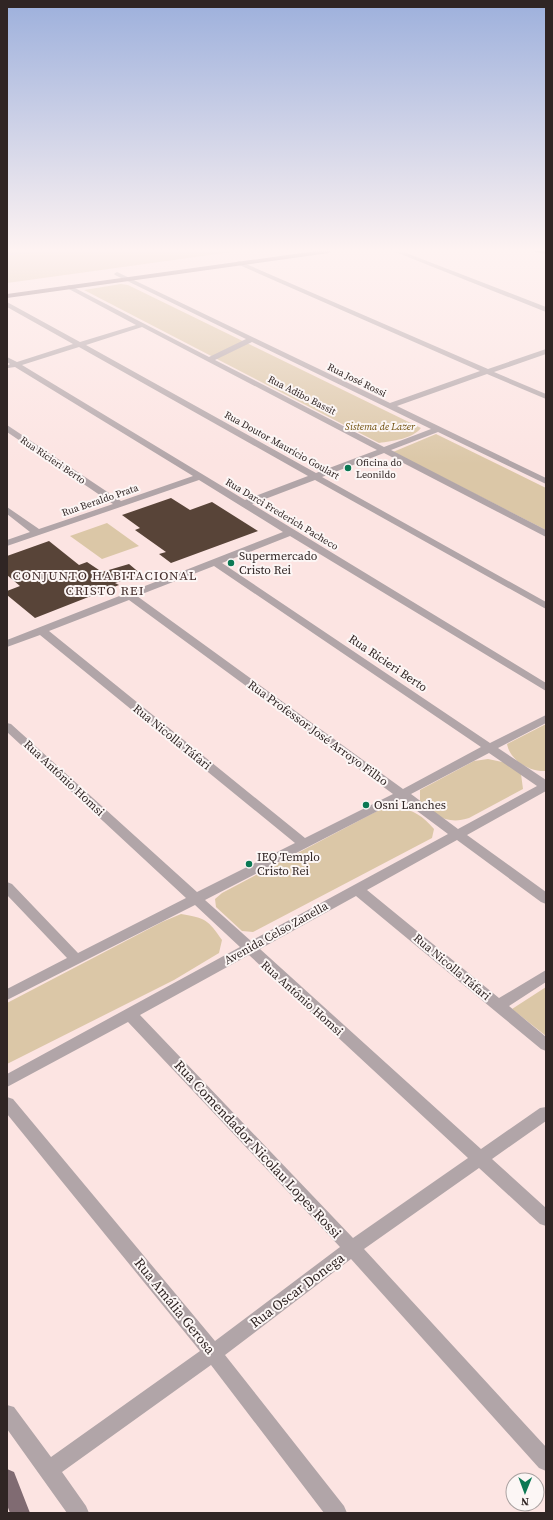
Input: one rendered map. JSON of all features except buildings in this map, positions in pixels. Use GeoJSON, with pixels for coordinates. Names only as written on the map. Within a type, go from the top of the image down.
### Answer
{"type":"FeatureCollection","features":[{"type":"Feature","properties":{"kind":"main road"},"geometry":{"type":"LineString","coordinates":[[7,1479],[20,1513]]}},
{"type":"Feature","properties":{"kind":"street","name":"Rua Doutor Maurício Goulart"},"geometry":{"type":"LineString","coordinates":[[39,322],[546,606]]}},
{"type":"Feature","properties":{"kind":"street","name":"Rua Adibo Bassit"},"geometry":{"type":"LineString","coordinates":[[136,322],[546,534]]}},
{"type":"Feature","properties":{"kind":"street","name":"Rua José Rossi"},"geometry":{"type":"LineString","coordinates":[[217,322],[388,406],[546,481]]}},
{"type":"Feature","properties":{"kind":"street"},"geometry":{"type":"LineString","coordinates":[[374,322],[546,397]]}},
{"type":"Feature","properties":{"kind":"street"},"geometry":{"type":"LineString","coordinates":[[12,366],[142,325]]}},
{"type":"Feature","properties":{"kind":"street"},"geometry":{"type":"LineString","coordinates":[[208,360],[252,339]]}},
{"type":"Feature","properties":{"kind":"street"},"geometry":{"type":"LineString","coordinates":[[388,406],[546,351]]}},
{"type":"Feature","properties":{"kind":"street","name":"Rua Darci Frederich Pacheco"},"geometry":{"type":"LineString","coordinates":[[7,359],[12,366],[200,477],[546,688]]}},
{"type":"Feature","properties":{"kind":"street","name":"Rua Ricieri Berto"},"geometry":{"type":"LineString","coordinates":[[7,428],[120,504]]}},
{"type":"Feature","properties":{"kind":"street"},"geometry":{"type":"LineString","coordinates":[[244,504],[386,451],[439,429]]}},
{"type":"Feature","properties":{"kind":"street","name":"Rua Beraldo Prata"},"geometry":{"type":"LineString","coordinates":[[7,543],[200,477]]}},
{"type":"Feature","properties":{"kind":"street"},"geometry":{"type":"LineString","coordinates":[[7,510],[38,533]]}},
{"type":"Feature","properties":{"kind":"street"},"geometry":{"type":"LineString","coordinates":[[7,644],[291,532]]}},
{"type":"Feature","properties":{"kind":"street","name":"Rua Ricieri Berto"},"geometry":{"type":"LineString","coordinates":[[215,562],[546,786]]}},
{"type":"Feature","properties":{"kind":"street","name":"Rua Professor José Arroyo Filho"},"geometry":{"type":"LineString","coordinates":[[130,596],[546,899]]}},
{"type":"Feature","properties":{"kind":"street","name":"Rua Nicolla Táfari"},"geometry":{"type":"LineString","coordinates":[[41,630],[304,844]]}},
{"type":"Feature","properties":{"kind":"street"},"geometry":{"type":"LineString","coordinates":[[7,995],[490,749],[546,718]]}},
{"type":"Feature","properties":{"kind":"street","name":"Rua Antônio Homsi"},"geometry":{"type":"LineString","coordinates":[[7,726],[546,1219]]}},
{"type":"Feature","properties":{"kind":"street","name":"Avenida Celso Zanella"},"geometry":{"type":"LineString","coordinates":[[7,1081],[131,1015],[248,948],[546,786]]}},
{"type":"Feature","properties":{"kind":"street"},"geometry":{"type":"LineString","coordinates":[[7,887],[76,959]]}},
{"type":"Feature","properties":{"kind":"street","name":"Rua Nicolla Táfari"},"geometry":{"type":"LineString","coordinates":[[357,889],[546,1045]]}},
{"type":"Feature","properties":{"kind":"street"},"geometry":{"type":"LineString","coordinates":[[499,1006],[546,975]]}},
{"type":"Feature","properties":{"kind":"street","name":"Rua Comendador Nicolau Lopes Rossi"},"geometry":{"type":"LineString","coordinates":[[131,1015],[352,1248],[546,1461]]}},
{"type":"Feature","properties":{"kind":"street","name":"Rua Amália Gerosa"},"geometry":{"type":"LineString","coordinates":[[7,1103],[213,1353],[337,1513]]}},
{"type":"Feature","properties":{"kind":"street","name":"Rua Oscar Donega"},"geometry":{"type":"LineString","coordinates":[[49,1470],[213,1353],[352,1248],[481,1160],[546,1113]]}},
{"type":"Feature","properties":{"kind":"street"},"geometry":{"type":"LineString","coordinates":[[7,1414],[28,1440],[79,1513]]}},
{"type":"Feature","properties":{"kind":"green space","name":"Sistema de Lazer"},"geometry":{"type":"Polygon","coordinates":[[[146,322],[204,322],[421,428],[413,435],[379,443],[146,322]]]}},
{"type":"Feature","properties":{"kind":"green space","name":"Sistema de Lazer"},"geometry":{"type":"Polygon","coordinates":[[[436,434],[546,488],[546,530],[393,452],[436,434]]]}},
{"type":"Feature","properties":{"kind":"green space"},"geometry":{"type":"Polygon","coordinates":[[[107,523],[139,546],[102,559],[70,536],[107,523]]]}},
{"type":"Feature","properties":{"kind":"green space"},"geometry":{"type":"Polygon","coordinates":[[[546,724],[546,771],[540,771],[527,767],[516,760],[507,744],[546,724]]]}},
{"type":"Feature","properties":{"kind":"green space"},"geometry":{"type":"Polygon","coordinates":[[[488,759],[507,763],[521,774],[523,789],[469,818],[461,820],[448,820],[442,818],[436,815],[420,801],[420,790],[474,761],[488,759]]]}},
{"type":"Feature","properties":{"kind":"green space"},"geometry":{"type":"Polygon","coordinates":[[[397,807],[413,812],[426,820],[434,829],[432,838],[253,932],[242,931],[216,907],[215,899],[222,893],[383,808],[397,807]]]}},
{"type":"Feature","properties":{"kind":"green space"},"geometry":{"type":"Polygon","coordinates":[[[181,914],[206,921],[213,928],[222,940],[219,953],[174,980],[7,1064],[7,1003],[162,922],[181,914]]]}},
{"type":"Feature","properties":{"kind":"green space"},"geometry":{"type":"Polygon","coordinates":[[[546,987],[546,1036],[512,1009],[546,987]]]}},
{"type":"Feature","properties":{"kind":"place","name":"Oficina do Leonildo"},"geometry":{"type":"Point","coordinates":[348,468]}},
{"type":"Feature","properties":{"kind":"place","name":"Supermercado Cristo Rei"},"geometry":{"type":"Point","coordinates":[231,563]}},
{"type":"Feature","properties":{"kind":"place","name":"Osni Lanches"},"geometry":{"type":"Point","coordinates":[366,805]}},
{"type":"Feature","properties":{"kind":"place","name":"IEQ Templo Cristo Rei"},"geometry":{"type":"Point","coordinates":[249,864]}},
{"type":"Feature","properties":{"kind":"district","name":"CONJUNTO HABITACIONAL CRISTO REI"},"geometry":{"type":"Point","coordinates":[105,582]}}]}
